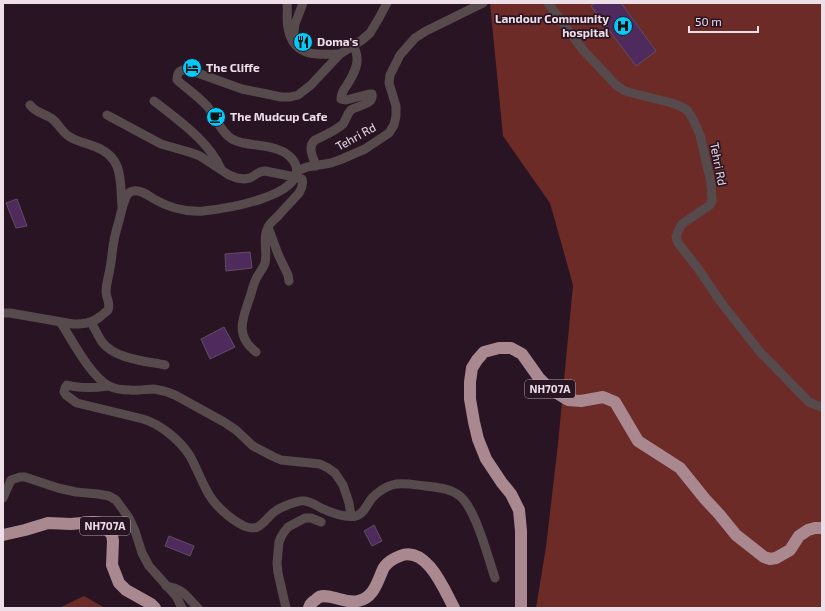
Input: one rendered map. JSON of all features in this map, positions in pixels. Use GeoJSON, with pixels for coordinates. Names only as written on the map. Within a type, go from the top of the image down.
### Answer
{"type":"FeatureCollection","features":[{"type":"Feature","properties":{"kind":"highway","name":"NH707A"},"geometry":{"type":"LineString","coordinates":[[521,608],[521,531],[518,510],[511,494],[486,459],[478,439],[470,399],[472,368],[476,360],[484,352],[499,348],[511,348],[522,354],[539,378],[550,389],[568,400],[581,401],[603,397],[615,402],[638,441],[680,468],[736,535],[764,557],[770,559],[776,558],[790,550],[799,536],[808,530],[822,528]]}},
{"type":"Feature","properties":{"kind":"highway","name":"NH707A"},"geometry":{"type":"LineString","coordinates":[[3,535],[48,523],[102,523],[112,535],[114,541],[112,565],[119,583],[126,590],[146,601],[155,608]]}},
{"type":"Feature","properties":{"kind":"highway"},"geometry":{"type":"LineString","coordinates":[[309,608],[310,604],[319,597],[327,596],[350,602],[367,598],[375,588],[385,566],[394,558],[405,554],[414,555],[423,559],[432,568],[454,608]]}},
{"type":"Feature","properties":{"kind":"street"},"geometry":{"type":"LineString","coordinates":[[287,3],[288,28],[293,42],[298,48],[313,55],[340,54]]}},
{"type":"Feature","properties":{"kind":"street"},"geometry":{"type":"LineString","coordinates":[[293,42],[295,24],[304,3]]}},
{"type":"Feature","properties":{"kind":"street"},"geometry":{"type":"LineString","coordinates":[[3,313],[16,314],[61,323],[78,324],[97,320],[106,312],[109,302],[106,294],[114,243],[122,208],[128,194],[131,191],[143,193],[168,206],[190,211],[203,211],[241,205],[265,198],[288,186],[293,181],[296,174],[295,164],[292,158],[281,150],[267,146],[245,144],[233,140],[228,136],[208,107],[177,80],[177,75],[180,71],[189,70],[242,89],[282,97],[298,95],[311,85],[340,54],[370,33],[387,3]]}},
{"type":"Feature","properties":{"kind":"street","name":"Tehri Rd"},"geometry":{"type":"LineString","coordinates":[[296,174],[316,166],[331,163],[353,155],[389,133],[394,125],[396,106],[389,83],[390,76],[400,55],[415,38],[426,31],[484,3]]}},
{"type":"Feature","properties":{"kind":"street","name":"Tehri Rd"},"geometry":{"type":"LineString","coordinates":[[548,3],[583,50],[616,85],[626,91],[672,103],[687,110],[700,135],[711,183],[712,200],[710,205],[682,224],[676,237],[678,243],[697,267],[720,301],[760,352],[809,402],[822,407]]}},
{"type":"Feature","properties":{"kind":"street"},"geometry":{"type":"LineString","coordinates":[[316,166],[311,151],[312,143],[343,123],[352,109],[368,102],[372,98],[372,94],[369,94],[341,100],[344,90],[357,65],[357,57],[353,45]]}},
{"type":"Feature","properties":{"kind":"street"},"geometry":{"type":"LineString","coordinates":[[154,101],[195,134],[216,160],[220,169]]}},
{"type":"Feature","properties":{"kind":"street"},"geometry":{"type":"LineString","coordinates":[[30,105],[36,112],[50,117],[69,137],[96,147],[111,157],[117,165],[122,208]]}},
{"type":"Feature","properties":{"kind":"street"},"geometry":{"type":"LineString","coordinates":[[107,115],[161,144],[200,156],[237,178],[250,178],[260,172],[265,172],[296,174],[302,179],[302,187],[299,193],[268,226],[265,240],[265,262],[254,283],[243,316],[242,329],[245,341],[256,352]]}},
{"type":"Feature","properties":{"kind":"street"},"geometry":{"type":"LineString","coordinates":[[268,226],[278,254],[288,275],[289,281]]}},
{"type":"Feature","properties":{"kind":"street"},"geometry":{"type":"LineString","coordinates":[[91,322],[102,342],[113,352],[128,357],[165,365]]}},
{"type":"Feature","properties":{"kind":"street"},"geometry":{"type":"LineString","coordinates":[[61,323],[85,362],[100,380],[108,386]]}},
{"type":"Feature","properties":{"kind":"street"},"geometry":{"type":"LineString","coordinates":[[351,516],[349,503],[343,485],[335,473],[328,468],[320,464],[281,460],[272,456],[253,446],[236,430],[224,422],[175,395],[158,390],[131,390],[108,386],[77,388],[67,385],[65,388],[64,392],[66,395],[77,403],[143,419],[152,422],[164,430],[174,438],[189,455],[207,493],[216,505],[245,526],[252,528],[260,526],[276,510],[302,501],[307,501],[326,510],[344,516],[351,516],[357,516],[361,514],[372,498],[383,489],[392,485],[430,486],[456,493],[461,496],[471,509],[477,522],[495,578]]}},
{"type":"Feature","properties":{"kind":"street"},"geometry":{"type":"LineString","coordinates":[[3,498],[11,480],[20,477],[76,492],[108,496],[116,500],[129,518],[146,562],[176,596],[182,608]]}},
{"type":"Feature","properties":{"kind":"street"},"geometry":{"type":"LineString","coordinates":[[286,608],[277,563],[279,542],[281,537],[288,527],[305,518],[311,518],[321,522]]}},
{"type":"Feature","properties":{"kind":"street"},"geometry":{"type":"LineString","coordinates":[[166,586],[175,588],[184,593],[198,608]]}},
{"type":"Feature","properties":{"kind":"shaded area"},"geometry":{"type":"Polygon","coordinates":[[[490,3],[822,3],[822,608],[536,608],[546,547],[558,444],[573,285],[550,203],[503,136],[490,3]]]}},
{"type":"Feature","properties":{"kind":"shaded area"},"geometry":{"type":"Polygon","coordinates":[[[84,596],[105,608],[59,608],[84,596]]]}},
{"type":"Feature","properties":{"kind":"building"},"geometry":{"type":"Polygon","coordinates":[[[595,3],[621,3],[656,51],[636,66],[591,6],[595,3]]]}},
{"type":"Feature","properties":{"kind":"building"},"geometry":{"type":"Polygon","coordinates":[[[17,199],[27,226],[16,228],[6,203],[17,199]]]}},
{"type":"Feature","properties":{"kind":"building"},"geometry":{"type":"Polygon","coordinates":[[[250,252],[252,268],[226,271],[225,254],[250,252]]]}},
{"type":"Feature","properties":{"kind":"building"},"geometry":{"type":"Polygon","coordinates":[[[224,327],[235,347],[210,359],[201,339],[224,327]]]}},
{"type":"Feature","properties":{"kind":"building"},"geometry":{"type":"Polygon","coordinates":[[[374,525],[382,541],[372,546],[364,531],[374,525]]]}},
{"type":"Feature","properties":{"kind":"building"},"geometry":{"type":"Polygon","coordinates":[[[169,536],[194,546],[190,556],[165,546],[169,536]]]}},
{"type":"Feature","properties":{"kind":"place","name":"Landour Community hospital"},"geometry":{"type":"Point","coordinates":[623,26]}},
{"type":"Feature","properties":{"kind":"place","name":"Doma's"},"geometry":{"type":"Point","coordinates":[303,42]}},
{"type":"Feature","properties":{"kind":"place","name":"The Cliffe"},"geometry":{"type":"Point","coordinates":[192,68]}},
{"type":"Feature","properties":{"kind":"place","name":"The Mudcup Cafe"},"geometry":{"type":"Point","coordinates":[216,117]}}]}
